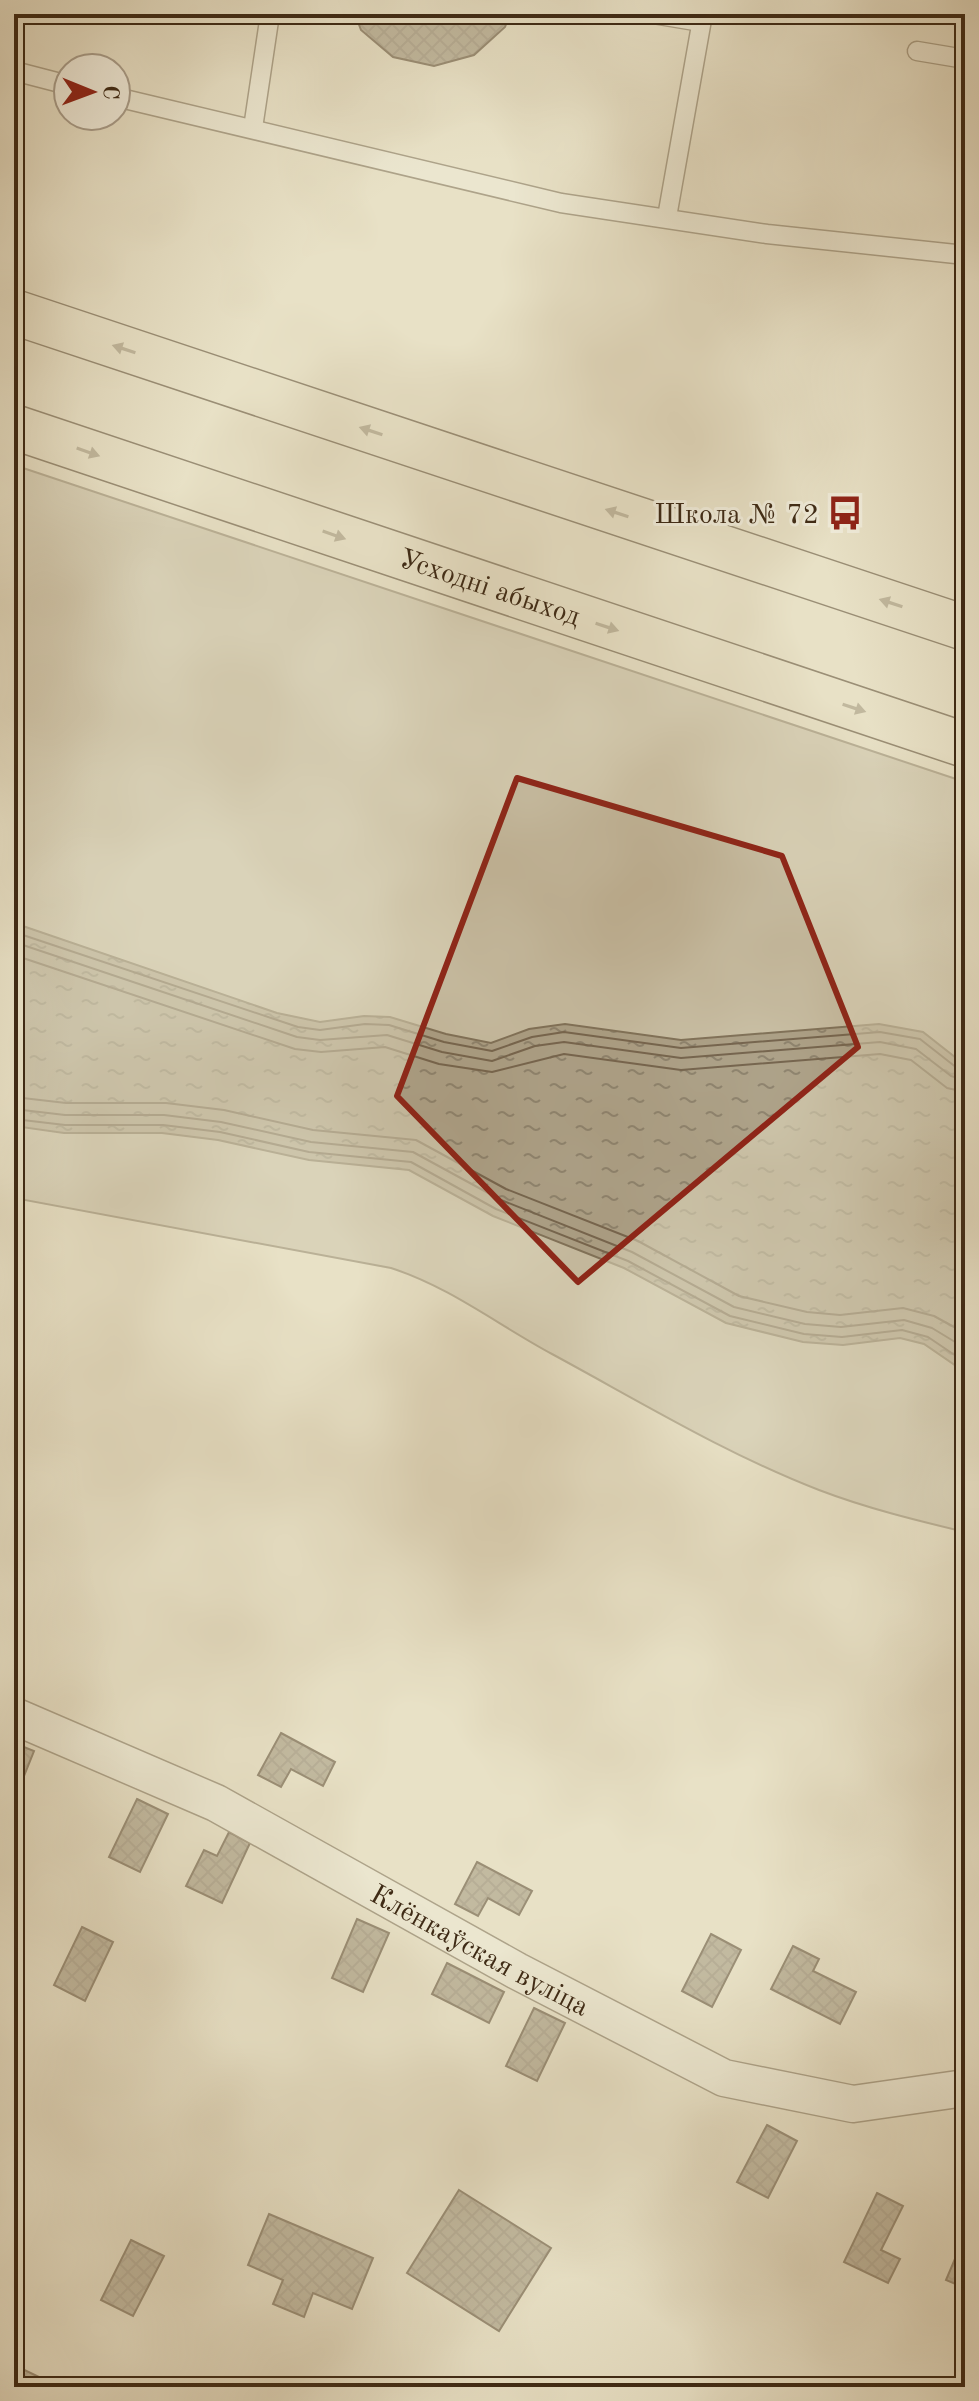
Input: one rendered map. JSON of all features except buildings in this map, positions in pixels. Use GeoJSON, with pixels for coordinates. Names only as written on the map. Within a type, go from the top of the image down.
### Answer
{"type":"FeatureCollection","features":[{"type":"Feature","properties":{"kind":"main road"},"geometry":{"type":"LineString","coordinates":[[14,312],[965,628]]}},
{"type":"Feature","properties":{"kind":"main road","name":"Усходні абыход"},"geometry":{"type":"LineString","coordinates":[[14,427],[965,745]]}},
{"type":"Feature","properties":{"kind":"street","name":"Клёнкаўская вуліца"},"geometry":{"type":"LineString","coordinates":[[14,1716],[216,1803],[517,1971],[724,2078],[853,2104],[965,2088]]}},
{"type":"Feature","properties":{"kind":"lane"},"geometry":{"type":"LineString","coordinates":[[253,128],[270,14]]}},
{"type":"Feature","properties":{"kind":"lane"},"geometry":{"type":"LineString","coordinates":[[653,14],[702,18],[667,217]]}},
{"type":"Feature","properties":{"kind":"lane"},"geometry":{"type":"LineString","coordinates":[[917,51],[965,59]]}},
{"type":"Feature","properties":{"kind":"lane"},"geometry":{"type":"LineString","coordinates":[[14,71],[52,81]]}},
{"type":"Feature","properties":{"kind":"lane"},"geometry":{"type":"LineString","coordinates":[[132,101],[561,203],[767,234],[965,255]]}},
{"type":"Feature","properties":{"kind":"highlighted area"},"geometry":{"type":"Polygon","coordinates":[[[517,778],[782,856],[858,1047],[578,1282],[397,1096],[517,778]]]}},
{"type":"Feature","properties":{"kind":"shaded area"},"geometry":{"type":"Polygon","coordinates":[[[14,465],[965,782],[965,1532],[855,1502],[784,1476],[683,1426],[454,1296],[391,1268],[14,1198],[14,465]]]}},
{"type":"Feature","properties":{"kind":"water"},"geometry":{"type":"Polygon","coordinates":[[[14,923],[277,1013],[320,1022],[364,1016],[390,1017],[446,1034],[491,1043],[529,1029],[565,1024],[681,1040],[879,1024],[923,1032],[965,1065],[965,1372],[924,1344],[900,1338],[843,1345],[803,1342],[726,1323],[624,1268],[493,1216],[409,1170],[309,1160],[218,1140],[162,1133],[64,1133],[14,1126],[14,923]]]}},
{"type":"Feature","properties":{"kind":"place","name":"Школа № 72"},"geometry":{"type":"Point","coordinates":[845,513]}}]}
